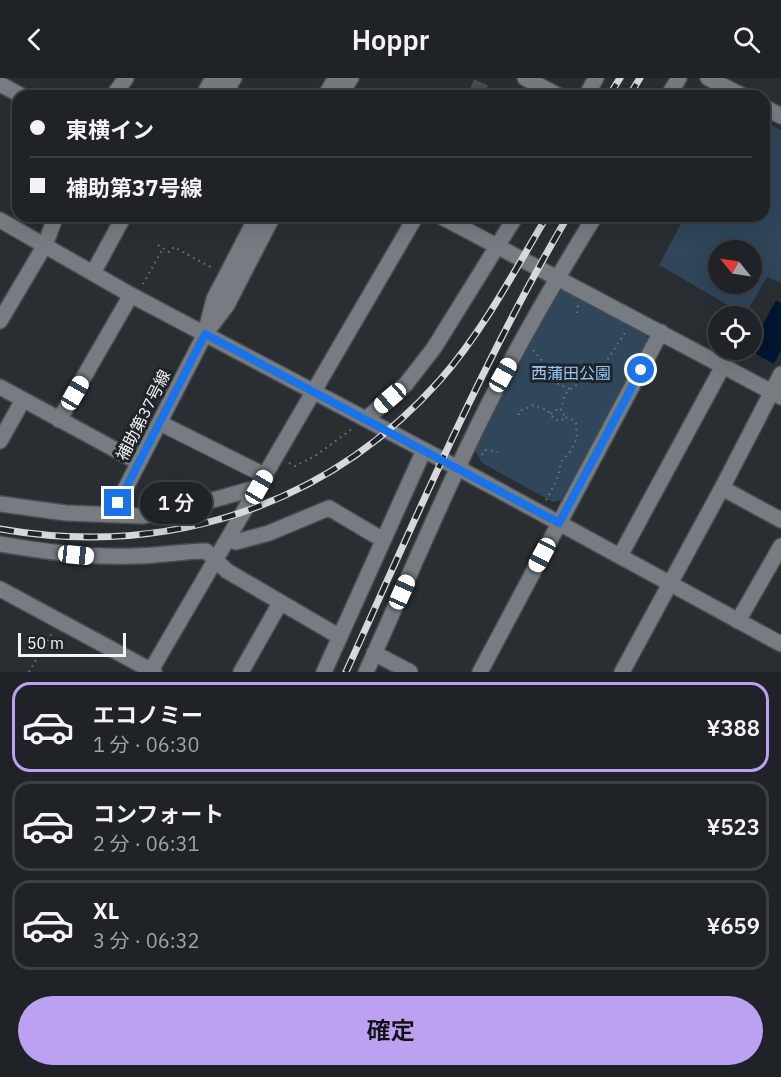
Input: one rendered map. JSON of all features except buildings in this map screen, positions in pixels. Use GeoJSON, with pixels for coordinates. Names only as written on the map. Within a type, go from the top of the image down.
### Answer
{"type":"FeatureCollection","features":[{"type":"Feature","properties":{"kind":"street"},"geometry":{"type":"LineString","coordinates":[[214,78],[232,88]]}},
{"type":"Feature","properties":{"kind":"street"},"geometry":{"type":"LineString","coordinates":[[525,78],[543,82]]}},
{"type":"Feature","properties":{"kind":"street"},"geometry":{"type":"LineString","coordinates":[[708,78],[731,90]]}},
{"type":"Feature","properties":{"kind":"street"},"geometry":{"type":"LineString","coordinates":[[0,220],[93,273],[135,292],[205,334],[317,388],[361,422],[424,450],[781,644]]}},
{"type":"Feature","properties":{"kind":"street"},"geometry":{"type":"LineString","coordinates":[[0,321],[45,245],[54,222]]}},
{"type":"Feature","properties":{"kind":"street"},"geometry":{"type":"LineString","coordinates":[[93,273],[121,222]]}},
{"type":"Feature","properties":{"kind":"street","name":"補助第37号線"},"geometry":{"type":"LineString","coordinates":[[117,514],[118,503],[138,462],[205,334],[214,299],[258,222]]}},
{"type":"Feature","properties":{"kind":"street"},"geometry":{"type":"LineString","coordinates":[[0,589],[151,671],[413,222]]}},
{"type":"Feature","properties":{"kind":"street"},"geometry":{"type":"LineString","coordinates":[[451,222],[776,394]]}},
{"type":"Feature","properties":{"kind":"street"},"geometry":{"type":"LineString","coordinates":[[361,422],[406,384],[435,348],[513,222]]}},
{"type":"Feature","properties":{"kind":"street"},"geometry":{"type":"LineString","coordinates":[[366,672],[458,468],[503,375],[557,277],[591,222]]}},
{"type":"Feature","properties":{"kind":"street"},"geometry":{"type":"LineString","coordinates":[[59,420],[135,292]]}},
{"type":"Feature","properties":{"kind":"street"},"geometry":{"type":"LineString","coordinates":[[480,672],[661,332]]}},
{"type":"Feature","properties":{"kind":"street"},"geometry":{"type":"LineString","coordinates":[[620,556],[723,366]]}},
{"type":"Feature","properties":{"kind":"street"},"geometry":{"type":"LineString","coordinates":[[622,672],[776,394],[781,374]]}},
{"type":"Feature","properties":{"kind":"street"},"geometry":{"type":"LineString","coordinates":[[0,387],[138,462]]}},
{"type":"Feature","properties":{"kind":"street"},"geometry":{"type":"LineString","coordinates":[[0,441],[23,400]]}},
{"type":"Feature","properties":{"kind":"street"},"geometry":{"type":"LineString","coordinates":[[159,423],[263,481]]}},
{"type":"Feature","properties":{"kind":"street"},"geometry":{"type":"LineString","coordinates":[[324,672],[424,450]]}},
{"type":"Feature","properties":{"kind":"street"},"geometry":{"type":"LineString","coordinates":[[0,504],[66,513],[143,516],[195,505],[263,481]]}},
{"type":"Feature","properties":{"kind":"street"},"geometry":{"type":"LineString","coordinates":[[722,488],[781,520]]}},
{"type":"Feature","properties":{"kind":"street"},"geometry":{"type":"LineString","coordinates":[[229,538],[236,542],[269,533],[329,508],[383,540]]}},
{"type":"Feature","properties":{"kind":"street"},"geometry":{"type":"LineString","coordinates":[[0,543],[54,553],[97,557],[206,551],[227,571],[340,638]]}},
{"type":"Feature","properties":{"kind":"street"},"geometry":{"type":"LineString","coordinates":[[738,621],[781,546]]}},
{"type":"Feature","properties":{"kind":"street"},"geometry":{"type":"LineString","coordinates":[[241,672],[280,603]]}},
{"type":"Feature","properties":{"kind":"street"},"geometry":{"type":"LineString","coordinates":[[374,653],[410,672]]}},
{"type":"Feature","properties":{"kind":"path"},"geometry":{"type":"LineString","coordinates":[[158,245],[169,252],[174,248],[217,270]]}},
{"type":"Feature","properties":{"kind":"path"},"geometry":{"type":"LineString","coordinates":[[135,292],[163,248]]}},
{"type":"Feature","properties":{"kind":"path"},"geometry":{"type":"LineString","coordinates":[[577,313],[576,308],[579,302]]}},
{"type":"Feature","properties":{"kind":"path"},"geometry":{"type":"LineString","coordinates":[[544,502],[557,480],[561,462],[572,449],[577,438],[576,423],[565,417],[561,410],[564,396],[611,356],[623,333],[629,328]]}},
{"type":"Feature","properties":{"kind":"path"},"geometry":{"type":"LineString","coordinates":[[527,345],[544,363],[554,382],[570,389]]}},
{"type":"Feature","properties":{"kind":"path"},"geometry":{"type":"LineString","coordinates":[[519,414],[523,408],[534,405],[551,414],[551,417],[558,421],[565,417]]}},
{"type":"Feature","properties":{"kind":"path"},"geometry":{"type":"LineString","coordinates":[[551,414],[556,410],[561,410]]}},
{"type":"Feature","properties":{"kind":"path"},"geometry":{"type":"LineString","coordinates":[[277,456],[295,466],[315,456],[361,422]]}},
{"type":"Feature","properties":{"kind":"path"},"geometry":{"type":"LineString","coordinates":[[481,456],[484,450],[498,452]]}},
{"type":"Feature","properties":{"kind":"path"},"geometry":{"type":"LineString","coordinates":[[557,460],[561,462]]}},
{"type":"Feature","properties":{"kind":"path"},"geometry":{"type":"LineString","coordinates":[[29,672],[59,621]]}},
{"type":"Feature","properties":{"kind":"green space"},"geometry":{"type":"Polygon","coordinates":[[[770,124],[781,130],[781,282],[767,277],[762,286],[762,240],[708,240],[708,293],[659,265],[682,222],[770,222],[770,124]]]}},
{"type":"Feature","properties":{"kind":"green space","name":"西蒲田公園"},"geometry":{"type":"Polygon","coordinates":[[[560,289],[645,333],[649,343],[561,500],[553,502],[482,463],[474,449],[510,371],[554,291],[560,289]]]}},
{"type":"Feature","properties":{"kind":"green space"},"geometry":{"type":"Polygon","coordinates":[[[709,294],[757,294],[750,306],[730,306],[709,294]]]}},
{"type":"Feature","properties":{"kind":"shaded area"},"geometry":{"type":"Polygon","coordinates":[[[776,300],[781,303],[781,350],[774,364],[762,357],[762,326],[776,300]]]}},
{"type":"Feature","properties":{"kind":"tunnel"},"geometry":{"type":"LineString","coordinates":[[478,90],[483,78]]}},
{"type":"Feature","properties":{"kind":"railway"},"geometry":{"type":"LineString","coordinates":[[613,90],[620,78]]}},
{"type":"Feature","properties":{"kind":"railway"},"geometry":{"type":"LineString","coordinates":[[633,90],[640,78]]}},
{"type":"Feature","properties":{"kind":"railway"},"geometry":{"type":"LineString","coordinates":[[0,529],[62,536],[123,536],[182,528],[240,513],[295,491],[347,461],[395,424],[440,380],[470,342],[497,301],[543,222]]}},
{"type":"Feature","properties":{"kind":"railway"},"geometry":{"type":"LineString","coordinates":[[346,672],[478,384],[565,222]]}},
{"type":"Feature","properties":{"kind":"route"},"geometry":{"type":"LineString","coordinates":[[118,503],[205,334],[559,523],[641,370]]}}]}
